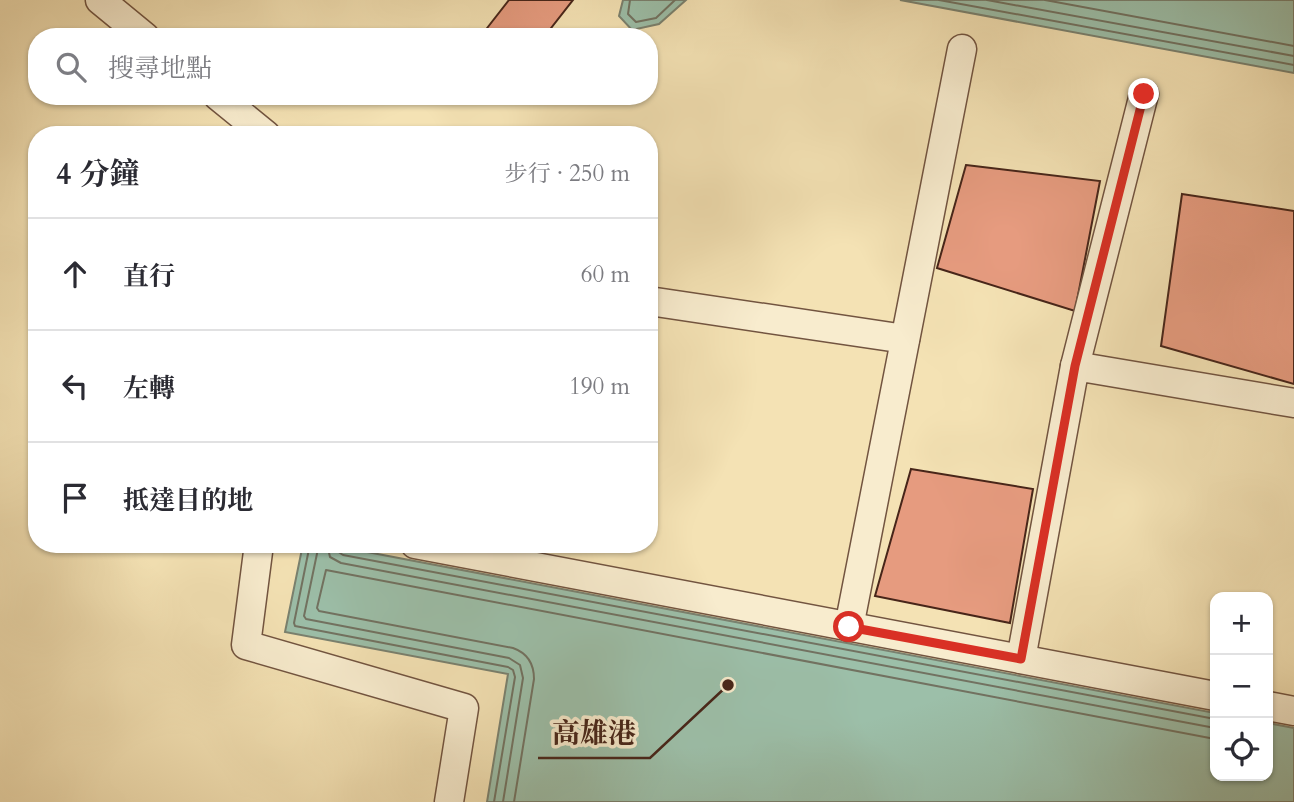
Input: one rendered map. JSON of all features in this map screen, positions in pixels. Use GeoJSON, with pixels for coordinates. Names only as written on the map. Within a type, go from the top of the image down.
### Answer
{"type":"FeatureCollection","features":[{"type":"Feature","properties":{"kind":"lane"},"geometry":{"type":"LineString","coordinates":[[100,0],[134,28]]}},
{"type":"Feature","properties":{"kind":"lane"},"geometry":{"type":"LineString","coordinates":[[849,627],[962,49]]}},
{"type":"Feature","properties":{"kind":"lane"},"geometry":{"type":"LineString","coordinates":[[1021,659],[1075,366],[1144,94]]}},
{"type":"Feature","properties":{"kind":"lane"},"geometry":{"type":"LineString","coordinates":[[229,105],[255,126]]}},
{"type":"Feature","properties":{"kind":"lane"},"geometry":{"type":"LineString","coordinates":[[658,302],[905,339]]}},
{"type":"Feature","properties":{"kind":"lane"},"geometry":{"type":"LineString","coordinates":[[1075,366],[1294,403]]}},
{"type":"Feature","properties":{"kind":"lane"},"geometry":{"type":"LineString","coordinates":[[258,553],[246,645],[464,708],[449,802]]}},
{"type":"Feature","properties":{"kind":"lane"},"geometry":{"type":"LineString","coordinates":[[487,553],[849,627],[1210,695]]}},
{"type":"Feature","properties":{"kind":"lane"},"geometry":{"type":"LineString","coordinates":[[1273,707],[1294,711]]}},
{"type":"Feature","properties":{"kind":"water"},"geometry":{"type":"Polygon","coordinates":[[[623,0],[686,0],[659,24],[630,28],[619,16],[623,0]]]}},
{"type":"Feature","properties":{"kind":"water"},"geometry":{"type":"Polygon","coordinates":[[[900,0],[1294,0],[1294,73],[900,0]]]}},
{"type":"Feature","properties":{"kind":"water"},"geometry":{"type":"Polygon","coordinates":[[[301,553],[372,553],[1210,712],[1210,781],[1273,781],[1273,724],[1294,728],[1294,802],[487,802],[508,674],[285,632],[301,553]]]}},
{"type":"Feature","properties":{"kind":"building"},"geometry":{"type":"Polygon","coordinates":[[[509,0],[573,0],[551,28],[487,28],[509,0]]]}},
{"type":"Feature","properties":{"kind":"building"},"geometry":{"type":"Polygon","coordinates":[[[966,165],[1100,181],[1075,311],[937,268],[966,165]]]}},
{"type":"Feature","properties":{"kind":"building"},"geometry":{"type":"Polygon","coordinates":[[[1182,194],[1294,211],[1294,384],[1161,346],[1182,194]]]}},
{"type":"Feature","properties":{"kind":"building"},"geometry":{"type":"Polygon","coordinates":[[[911,469],[1033,489],[1010,623],[875,596],[911,469]]]}},
{"type":"Feature","properties":{"kind":"place","name":"高雄港"},"geometry":{"type":"Point","coordinates":[728,685]}},
{"type":"Feature","properties":{"kind":"route"},"geometry":{"type":"LineString","coordinates":[[849,627],[1021,659],[1075,366],[1144,94]]}}]}
